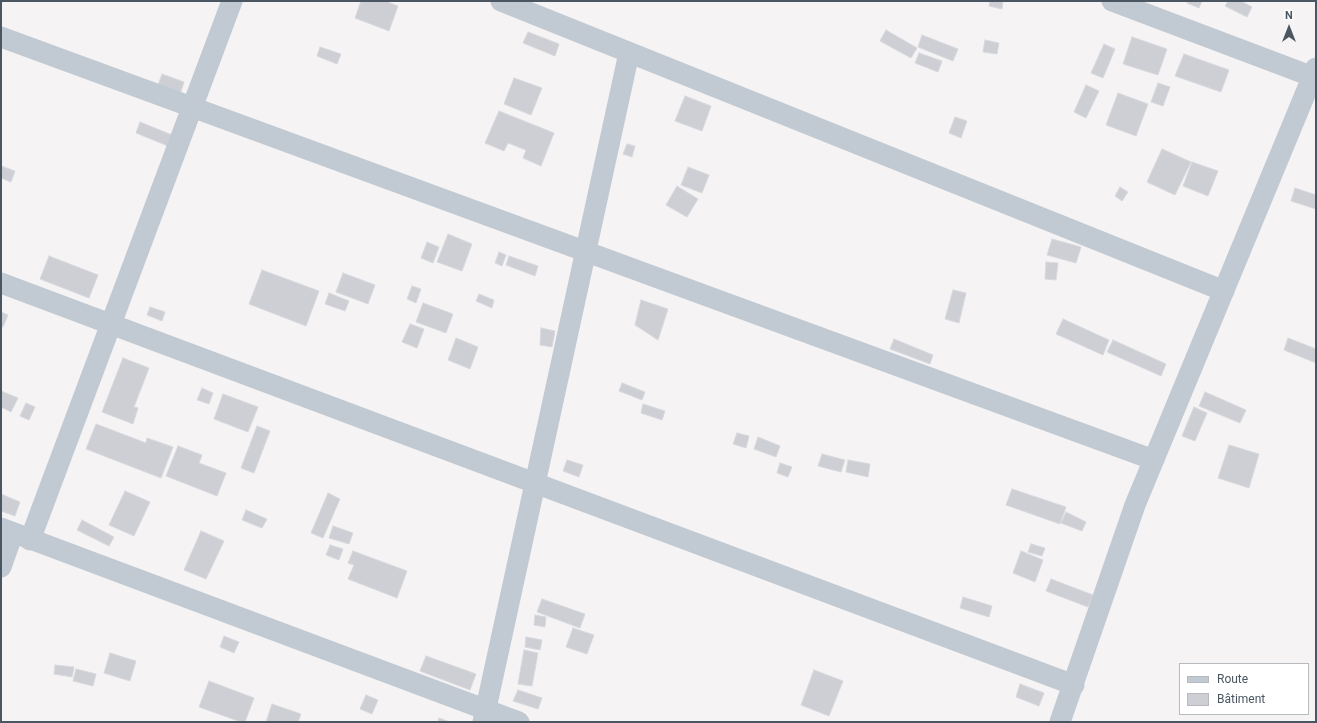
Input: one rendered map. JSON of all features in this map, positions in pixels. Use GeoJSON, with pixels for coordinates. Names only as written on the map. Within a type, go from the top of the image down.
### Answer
{"type":"FeatureCollection","features":[{"type":"Feature","properties":{"kind":"street"},"geometry":{"type":"LineString","coordinates":[[1,567],[14,534],[111,324],[232,1]]}},
{"type":"Feature","properties":{"kind":"street"},"geometry":{"type":"LineString","coordinates":[[500,1],[1224,291]]}},
{"type":"Feature","properties":{"kind":"street"},"geometry":{"type":"LineString","coordinates":[[1060,722],[1135,505],[1315,74],[1112,1]]}},
{"type":"Feature","properties":{"kind":"street"},"geometry":{"type":"LineString","coordinates":[[1,37],[1154,460]]}},
{"type":"Feature","properties":{"kind":"street"},"geometry":{"type":"LineString","coordinates":[[484,716],[629,52]]}},
{"type":"Feature","properties":{"kind":"street"},"geometry":{"type":"LineString","coordinates":[[1,283],[1074,685]]}},
{"type":"Feature","properties":{"kind":"street"},"geometry":{"type":"LineString","coordinates":[[14,534],[484,716],[519,722]]}},
{"type":"Feature","properties":{"kind":"building"},"geometry":{"type":"Polygon","coordinates":[[[361,1],[385,1],[398,6],[389,31],[355,18],[361,1]]]}},
{"type":"Feature","properties":{"kind":"building"},"geometry":{"type":"Polygon","coordinates":[[[990,1],[1003,1],[1002,9],[989,6],[990,1]]]}},
{"type":"Feature","properties":{"kind":"building"},"geometry":{"type":"Polygon","coordinates":[[[1188,1],[1202,1],[1199,8],[1187,3],[1188,1]]]}},
{"type":"Feature","properties":{"kind":"building"},"geometry":{"type":"Polygon","coordinates":[[[1228,1],[1241,1],[1252,7],[1247,17],[1225,6],[1228,1]]]}},
{"type":"Feature","properties":{"kind":"building"},"geometry":{"type":"Polygon","coordinates":[[[886,30],[917,48],[911,58],[880,41],[886,30]]]}},
{"type":"Feature","properties":{"kind":"building"},"geometry":{"type":"Polygon","coordinates":[[[528,32],[559,44],[555,56],[523,43],[528,32]]]}},
{"type":"Feature","properties":{"kind":"building"},"geometry":{"type":"Polygon","coordinates":[[[922,35],[958,49],[953,61],[918,47],[922,35]]]}},
{"type":"Feature","properties":{"kind":"building"},"geometry":{"type":"Polygon","coordinates":[[[1132,37],[1167,49],[1158,75],[1123,64],[1132,37]]]}},
{"type":"Feature","properties":{"kind":"building"},"geometry":{"type":"Polygon","coordinates":[[[985,40],[999,43],[997,54],[983,52],[985,40]]]}},
{"type":"Feature","properties":{"kind":"building"},"geometry":{"type":"Polygon","coordinates":[[[1104,44],[1115,49],[1103,78],[1091,73],[1104,44]]]}},
{"type":"Feature","properties":{"kind":"building"},"geometry":{"type":"Polygon","coordinates":[[[320,47],[341,54],[337,64],[317,56],[320,47]]]}},
{"type":"Feature","properties":{"kind":"building"},"geometry":{"type":"Polygon","coordinates":[[[919,53],[942,61],[938,72],[915,63],[919,53]]]}},
{"type":"Feature","properties":{"kind":"building"},"geometry":{"type":"Polygon","coordinates":[[[1184,54],[1229,70],[1221,92],[1175,76],[1184,54]]]}},
{"type":"Feature","properties":{"kind":"building"},"geometry":{"type":"Polygon","coordinates":[[[162,74],[184,82],[179,97],[157,88],[162,74]]]}},
{"type":"Feature","properties":{"kind":"building"},"geometry":{"type":"Polygon","coordinates":[[[514,78],[542,88],[531,115],[504,104],[514,78]]]}},
{"type":"Feature","properties":{"kind":"building"},"geometry":{"type":"Polygon","coordinates":[[[1158,83],[1170,87],[1163,106],[1151,102],[1158,83]]]}},
{"type":"Feature","properties":{"kind":"building"},"geometry":{"type":"Polygon","coordinates":[[[1086,85],[1099,91],[1086,118],[1074,112],[1086,85]]]}},
{"type":"Feature","properties":{"kind":"building"},"geometry":{"type":"Polygon","coordinates":[[[1118,93],[1148,104],[1136,136],[1106,125],[1118,93]]]}},
{"type":"Feature","properties":{"kind":"building"},"geometry":{"type":"Polygon","coordinates":[[[685,96],[711,106],[702,131],[675,121],[685,96]]]}},
{"type":"Feature","properties":{"kind":"building"},"geometry":{"type":"Polygon","coordinates":[[[499,111],[554,133],[541,166],[523,158],[526,150],[508,143],[504,151],[485,143],[499,111]]]}},
{"type":"Feature","properties":{"kind":"building"},"geometry":{"type":"Polygon","coordinates":[[[955,117],[967,121],[961,138],[949,133],[955,117]]]}},
{"type":"Feature","properties":{"kind":"building"},"geometry":{"type":"Polygon","coordinates":[[[140,122],[172,135],[168,146],[136,133],[140,122]]]}},
{"type":"Feature","properties":{"kind":"building"},"geometry":{"type":"Polygon","coordinates":[[[627,144],[635,146],[632,157],[623,154],[627,144]]]}},
{"type":"Feature","properties":{"kind":"building"},"geometry":{"type":"Polygon","coordinates":[[[1162,149],[1191,162],[1175,195],[1147,182],[1162,149]]]}},
{"type":"Feature","properties":{"kind":"building"},"geometry":{"type":"Polygon","coordinates":[[[1192,162],[1218,171],[1208,196],[1183,186],[1192,162]]]}},
{"type":"Feature","properties":{"kind":"building"},"geometry":{"type":"Polygon","coordinates":[[[1,166],[15,171],[11,182],[1,178],[1,166]]]}},
{"type":"Feature","properties":{"kind":"building"},"geometry":{"type":"Polygon","coordinates":[[[688,167],[709,175],[702,193],[681,185],[688,167]]]}},
{"type":"Feature","properties":{"kind":"building"},"geometry":{"type":"Polygon","coordinates":[[[677,186],[698,199],[687,217],[666,205],[677,186]]]}},
{"type":"Feature","properties":{"kind":"building"},"geometry":{"type":"Polygon","coordinates":[[[1120,187],[1128,192],[1122,201],[1115,196],[1120,187]]]}},
{"type":"Feature","properties":{"kind":"building"},"geometry":{"type":"Polygon","coordinates":[[[1295,188],[1316,195],[1316,209],[1291,201],[1295,188]]]}},
{"type":"Feature","properties":{"kind":"building"},"geometry":{"type":"Polygon","coordinates":[[[448,234],[472,244],[462,271],[437,262],[448,234]]]}},
{"type":"Feature","properties":{"kind":"building"},"geometry":{"type":"Polygon","coordinates":[[[1052,239],[1081,247],[1076,263],[1047,255],[1052,239]]]}},
{"type":"Feature","properties":{"kind":"building"},"geometry":{"type":"Polygon","coordinates":[[[427,242],[439,247],[433,263],[421,258],[427,242]]]}},
{"type":"Feature","properties":{"kind":"building"},"geometry":{"type":"Polygon","coordinates":[[[499,252],[506,255],[502,266],[495,263],[499,252]]]}},
{"type":"Feature","properties":{"kind":"building"},"geometry":{"type":"Polygon","coordinates":[[[49,256],[98,275],[89,298],[40,279],[49,256]]]}},
{"type":"Feature","properties":{"kind":"building"},"geometry":{"type":"Polygon","coordinates":[[[509,256],[538,266],[535,276],[506,265],[509,256]]]}},
{"type":"Feature","properties":{"kind":"building"},"geometry":{"type":"Polygon","coordinates":[[[1046,262],[1058,263],[1056,280],[1045,279],[1046,262]]]}},
{"type":"Feature","properties":{"kind":"building"},"geometry":{"type":"Polygon","coordinates":[[[262,270],[319,291],[306,326],[249,304],[262,270]]]}},
{"type":"Feature","properties":{"kind":"building"},"geometry":{"type":"Polygon","coordinates":[[[343,273],[375,285],[368,304],[336,292],[343,273]]]}},
{"type":"Feature","properties":{"kind":"building"},"geometry":{"type":"Polygon","coordinates":[[[412,286],[421,289],[416,303],[407,299],[412,286]]]}},
{"type":"Feature","properties":{"kind":"building"},"geometry":{"type":"Polygon","coordinates":[[[953,290],[966,293],[959,323],[945,319],[953,290]]]}},
{"type":"Feature","properties":{"kind":"building"},"geometry":{"type":"Polygon","coordinates":[[[329,293],[349,301],[345,311],[325,304],[329,293]]]}},
{"type":"Feature","properties":{"kind":"building"},"geometry":{"type":"Polygon","coordinates":[[[479,294],[494,300],[492,308],[476,301],[479,294]]]}},
{"type":"Feature","properties":{"kind":"building"},"geometry":{"type":"Polygon","coordinates":[[[641,300],[668,309],[658,340],[635,325],[641,300]]]}},
{"type":"Feature","properties":{"kind":"building"},"geometry":{"type":"Polygon","coordinates":[[[423,303],[453,314],[446,333],[416,322],[423,303]]]}},
{"type":"Feature","properties":{"kind":"building"},"geometry":{"type":"Polygon","coordinates":[[[150,307],[165,312],[162,321],[147,315],[150,307]]]}},
{"type":"Feature","properties":{"kind":"building"},"geometry":{"type":"Polygon","coordinates":[[[1,312],[8,315],[3,327],[1,326],[1,312]]]}},
{"type":"Feature","properties":{"kind":"building"},"geometry":{"type":"Polygon","coordinates":[[[1063,319],[1109,340],[1103,355],[1056,334],[1063,319]]]}},
{"type":"Feature","properties":{"kind":"building"},"geometry":{"type":"Polygon","coordinates":[[[410,324],[424,329],[417,348],[402,342],[410,324]]]}},
{"type":"Feature","properties":{"kind":"building"},"geometry":{"type":"Polygon","coordinates":[[[541,328],[555,331],[552,347],[540,345],[541,328]]]}},
{"type":"Feature","properties":{"kind":"building"},"geometry":{"type":"Polygon","coordinates":[[[456,338],[478,347],[470,369],[448,360],[456,338]]]}},
{"type":"Feature","properties":{"kind":"building"},"geometry":{"type":"Polygon","coordinates":[[[1288,338],[1316,349],[1316,363],[1284,350],[1288,338]]]}},
{"type":"Feature","properties":{"kind":"building"},"geometry":{"type":"Polygon","coordinates":[[[894,339],[933,355],[930,364],[890,349],[894,339]]]}},
{"type":"Feature","properties":{"kind":"building"},"geometry":{"type":"Polygon","coordinates":[[[1113,340],[1166,364],[1161,376],[1107,352],[1113,340]]]}},
{"type":"Feature","properties":{"kind":"building"},"geometry":{"type":"Polygon","coordinates":[[[123,358],[149,368],[134,407],[138,408],[133,424],[102,412],[123,358]]]}},
{"type":"Feature","properties":{"kind":"building"},"geometry":{"type":"Polygon","coordinates":[[[622,383],[645,392],[642,400],[619,391],[622,383]]]}},
{"type":"Feature","properties":{"kind":"building"},"geometry":{"type":"Polygon","coordinates":[[[202,388],[213,393],[209,404],[197,400],[202,388]]]}},
{"type":"Feature","properties":{"kind":"building"},"geometry":{"type":"Polygon","coordinates":[[[1,391],[18,398],[11,412],[1,407],[1,391]]]}},
{"type":"Feature","properties":{"kind":"building"},"geometry":{"type":"Polygon","coordinates":[[[1205,392],[1246,410],[1240,423],[1199,406],[1205,392]]]}},
{"type":"Feature","properties":{"kind":"building"},"geometry":{"type":"Polygon","coordinates":[[[223,394],[258,407],[248,432],[214,419],[223,394]]]}},
{"type":"Feature","properties":{"kind":"building"},"geometry":{"type":"Polygon","coordinates":[[[26,403],[35,407],[29,420],[20,416],[26,403]]]}},
{"type":"Feature","properties":{"kind":"building"},"geometry":{"type":"Polygon","coordinates":[[[643,404],[665,411],[662,420],[641,413],[643,404]]]}},
{"type":"Feature","properties":{"kind":"building"},"geometry":{"type":"Polygon","coordinates":[[[1194,407],[1207,413],[1195,441],[1182,436],[1194,407]]]}},
{"type":"Feature","properties":{"kind":"building"},"geometry":{"type":"Polygon","coordinates":[[[96,424],[146,443],[147,438],[173,447],[161,478],[86,449],[96,424]]]}},
{"type":"Feature","properties":{"kind":"building"},"geometry":{"type":"Polygon","coordinates":[[[257,426],[270,431],[254,473],[241,468],[257,426]]]}},
{"type":"Feature","properties":{"kind":"building"},"geometry":{"type":"Polygon","coordinates":[[[737,433],[749,436],[746,448],[733,444],[737,433]]]}},
{"type":"Feature","properties":{"kind":"building"},"geometry":{"type":"Polygon","coordinates":[[[758,437],[780,446],[776,457],[754,449],[758,437]]]}},
{"type":"Feature","properties":{"kind":"building"},"geometry":{"type":"Polygon","coordinates":[[[1229,445],[1259,454],[1249,488],[1218,478],[1229,445]]]}},
{"type":"Feature","properties":{"kind":"building"},"geometry":{"type":"Polygon","coordinates":[[[178,446],[202,455],[199,463],[226,473],[217,496],[166,476],[178,446]]]}},
{"type":"Feature","properties":{"kind":"building"},"geometry":{"type":"Polygon","coordinates":[[[822,454],[845,460],[841,472],[818,466],[822,454]]]}},
{"type":"Feature","properties":{"kind":"building"},"geometry":{"type":"Polygon","coordinates":[[[567,460],[583,465],[579,477],[563,471],[567,460]]]}},
{"type":"Feature","properties":{"kind":"building"},"geometry":{"type":"Polygon","coordinates":[[[848,460],[870,464],[868,477],[846,472],[848,460]]]}},
{"type":"Feature","properties":{"kind":"building"},"geometry":{"type":"Polygon","coordinates":[[[780,463],[792,467],[788,477],[777,473],[780,463]]]}},
{"type":"Feature","properties":{"kind":"building"},"geometry":{"type":"Polygon","coordinates":[[[1012,489],[1066,507],[1060,524],[1006,505],[1012,489]]]}},
{"type":"Feature","properties":{"kind":"building"},"geometry":{"type":"Polygon","coordinates":[[[125,491],[150,502],[134,536],[109,525],[125,491]]]}},
{"type":"Feature","properties":{"kind":"building"},"geometry":{"type":"Polygon","coordinates":[[[328,493],[340,499],[323,538],[311,533],[328,493]]]}},
{"type":"Feature","properties":{"kind":"building"},"geometry":{"type":"Polygon","coordinates":[[[1,494],[20,502],[15,516],[1,511],[1,494]]]}},
{"type":"Feature","properties":{"kind":"building"},"geometry":{"type":"Polygon","coordinates":[[[246,510],[267,519],[262,528],[242,520],[246,510]]]}},
{"type":"Feature","properties":{"kind":"building"},"geometry":{"type":"Polygon","coordinates":[[[1066,512],[1086,522],[1082,531],[1061,523],[1066,512]]]}},
{"type":"Feature","properties":{"kind":"building"},"geometry":{"type":"Polygon","coordinates":[[[82,520],[114,537],[109,546],[77,530],[82,520]]]}},
{"type":"Feature","properties":{"kind":"building"},"geometry":{"type":"Polygon","coordinates":[[[333,526],[353,533],[349,544],[329,538],[333,526]]]}},
{"type":"Feature","properties":{"kind":"building"},"geometry":{"type":"Polygon","coordinates":[[[201,531],[224,541],[206,579],[184,570],[201,531]]]}},
{"type":"Feature","properties":{"kind":"building"},"geometry":{"type":"Polygon","coordinates":[[[1031,544],[1045,548],[1042,556],[1028,552],[1031,544]]]}},
{"type":"Feature","properties":{"kind":"building"},"geometry":{"type":"Polygon","coordinates":[[[330,545],[343,549],[339,560],[326,555],[330,545]]]}},
{"type":"Feature","properties":{"kind":"building"},"geometry":{"type":"Polygon","coordinates":[[[353,551],[407,571],[397,598],[348,579],[354,565],[348,563],[353,551]]]}},
{"type":"Feature","properties":{"kind":"building"},"geometry":{"type":"Polygon","coordinates":[[[1021,551],[1043,560],[1035,582],[1013,573],[1021,551]]]}},
{"type":"Feature","properties":{"kind":"building"},"geometry":{"type":"Polygon","coordinates":[[[1051,579],[1093,595],[1088,607],[1046,591],[1051,579]]]}},
{"type":"Feature","properties":{"kind":"building"},"geometry":{"type":"Polygon","coordinates":[[[963,597],[992,606],[989,617],[960,608],[963,597]]]}},
{"type":"Feature","properties":{"kind":"building"},"geometry":{"type":"Polygon","coordinates":[[[542,599],[585,614],[580,628],[537,612],[542,599]]]}},
{"type":"Feature","properties":{"kind":"building"},"geometry":{"type":"Polygon","coordinates":[[[535,615],[546,617],[545,627],[534,625],[535,615]]]}},
{"type":"Feature","properties":{"kind":"building"},"geometry":{"type":"Polygon","coordinates":[[[573,628],[594,635],[587,654],[566,647],[573,628]]]}},
{"type":"Feature","properties":{"kind":"building"},"geometry":{"type":"Polygon","coordinates":[[[224,636],[239,642],[234,653],[220,647],[224,636]]]}},
{"type":"Feature","properties":{"kind":"building"},"geometry":{"type":"Polygon","coordinates":[[[526,637],[542,640],[540,650],[525,647],[526,637]]]}},
{"type":"Feature","properties":{"kind":"building"},"geometry":{"type":"Polygon","coordinates":[[[524,650],[538,653],[532,686],[518,684],[524,650]]]}},
{"type":"Feature","properties":{"kind":"building"},"geometry":{"type":"Polygon","coordinates":[[[110,653],[136,661],[130,681],[104,673],[110,653]]]}},
{"type":"Feature","properties":{"kind":"building"},"geometry":{"type":"Polygon","coordinates":[[[426,656],[476,674],[470,690],[420,671],[426,656]]]}},
{"type":"Feature","properties":{"kind":"building"},"geometry":{"type":"Polygon","coordinates":[[[55,665],[74,667],[72,677],[54,674],[55,665]]]}},
{"type":"Feature","properties":{"kind":"building"},"geometry":{"type":"Polygon","coordinates":[[[76,669],[96,674],[93,686],[73,681],[76,669]]]}},
{"type":"Feature","properties":{"kind":"building"},"geometry":{"type":"Polygon","coordinates":[[[814,670],[843,681],[829,716],[801,705],[814,670]]]}},
{"type":"Feature","properties":{"kind":"building"},"geometry":{"type":"Polygon","coordinates":[[[209,681],[254,698],[245,722],[241,722],[199,707],[209,681]]]}},
{"type":"Feature","properties":{"kind":"building"},"geometry":{"type":"Polygon","coordinates":[[[1020,684],[1044,693],[1039,706],[1016,697],[1020,684]]]}},
{"type":"Feature","properties":{"kind":"building"},"geometry":{"type":"Polygon","coordinates":[[[518,690],[542,698],[538,709],[513,701],[518,690]]]}},
{"type":"Feature","properties":{"kind":"building"},"geometry":{"type":"Polygon","coordinates":[[[366,695],[378,700],[372,714],[360,709],[366,695]]]}},
{"type":"Feature","properties":{"kind":"building"},"geometry":{"type":"Polygon","coordinates":[[[272,704],[301,714],[298,722],[266,722],[272,704]]]}},
{"type":"Feature","properties":{"kind":"building"},"geometry":{"type":"Polygon","coordinates":[[[439,718],[450,722],[438,722],[439,718]]]}}]}
